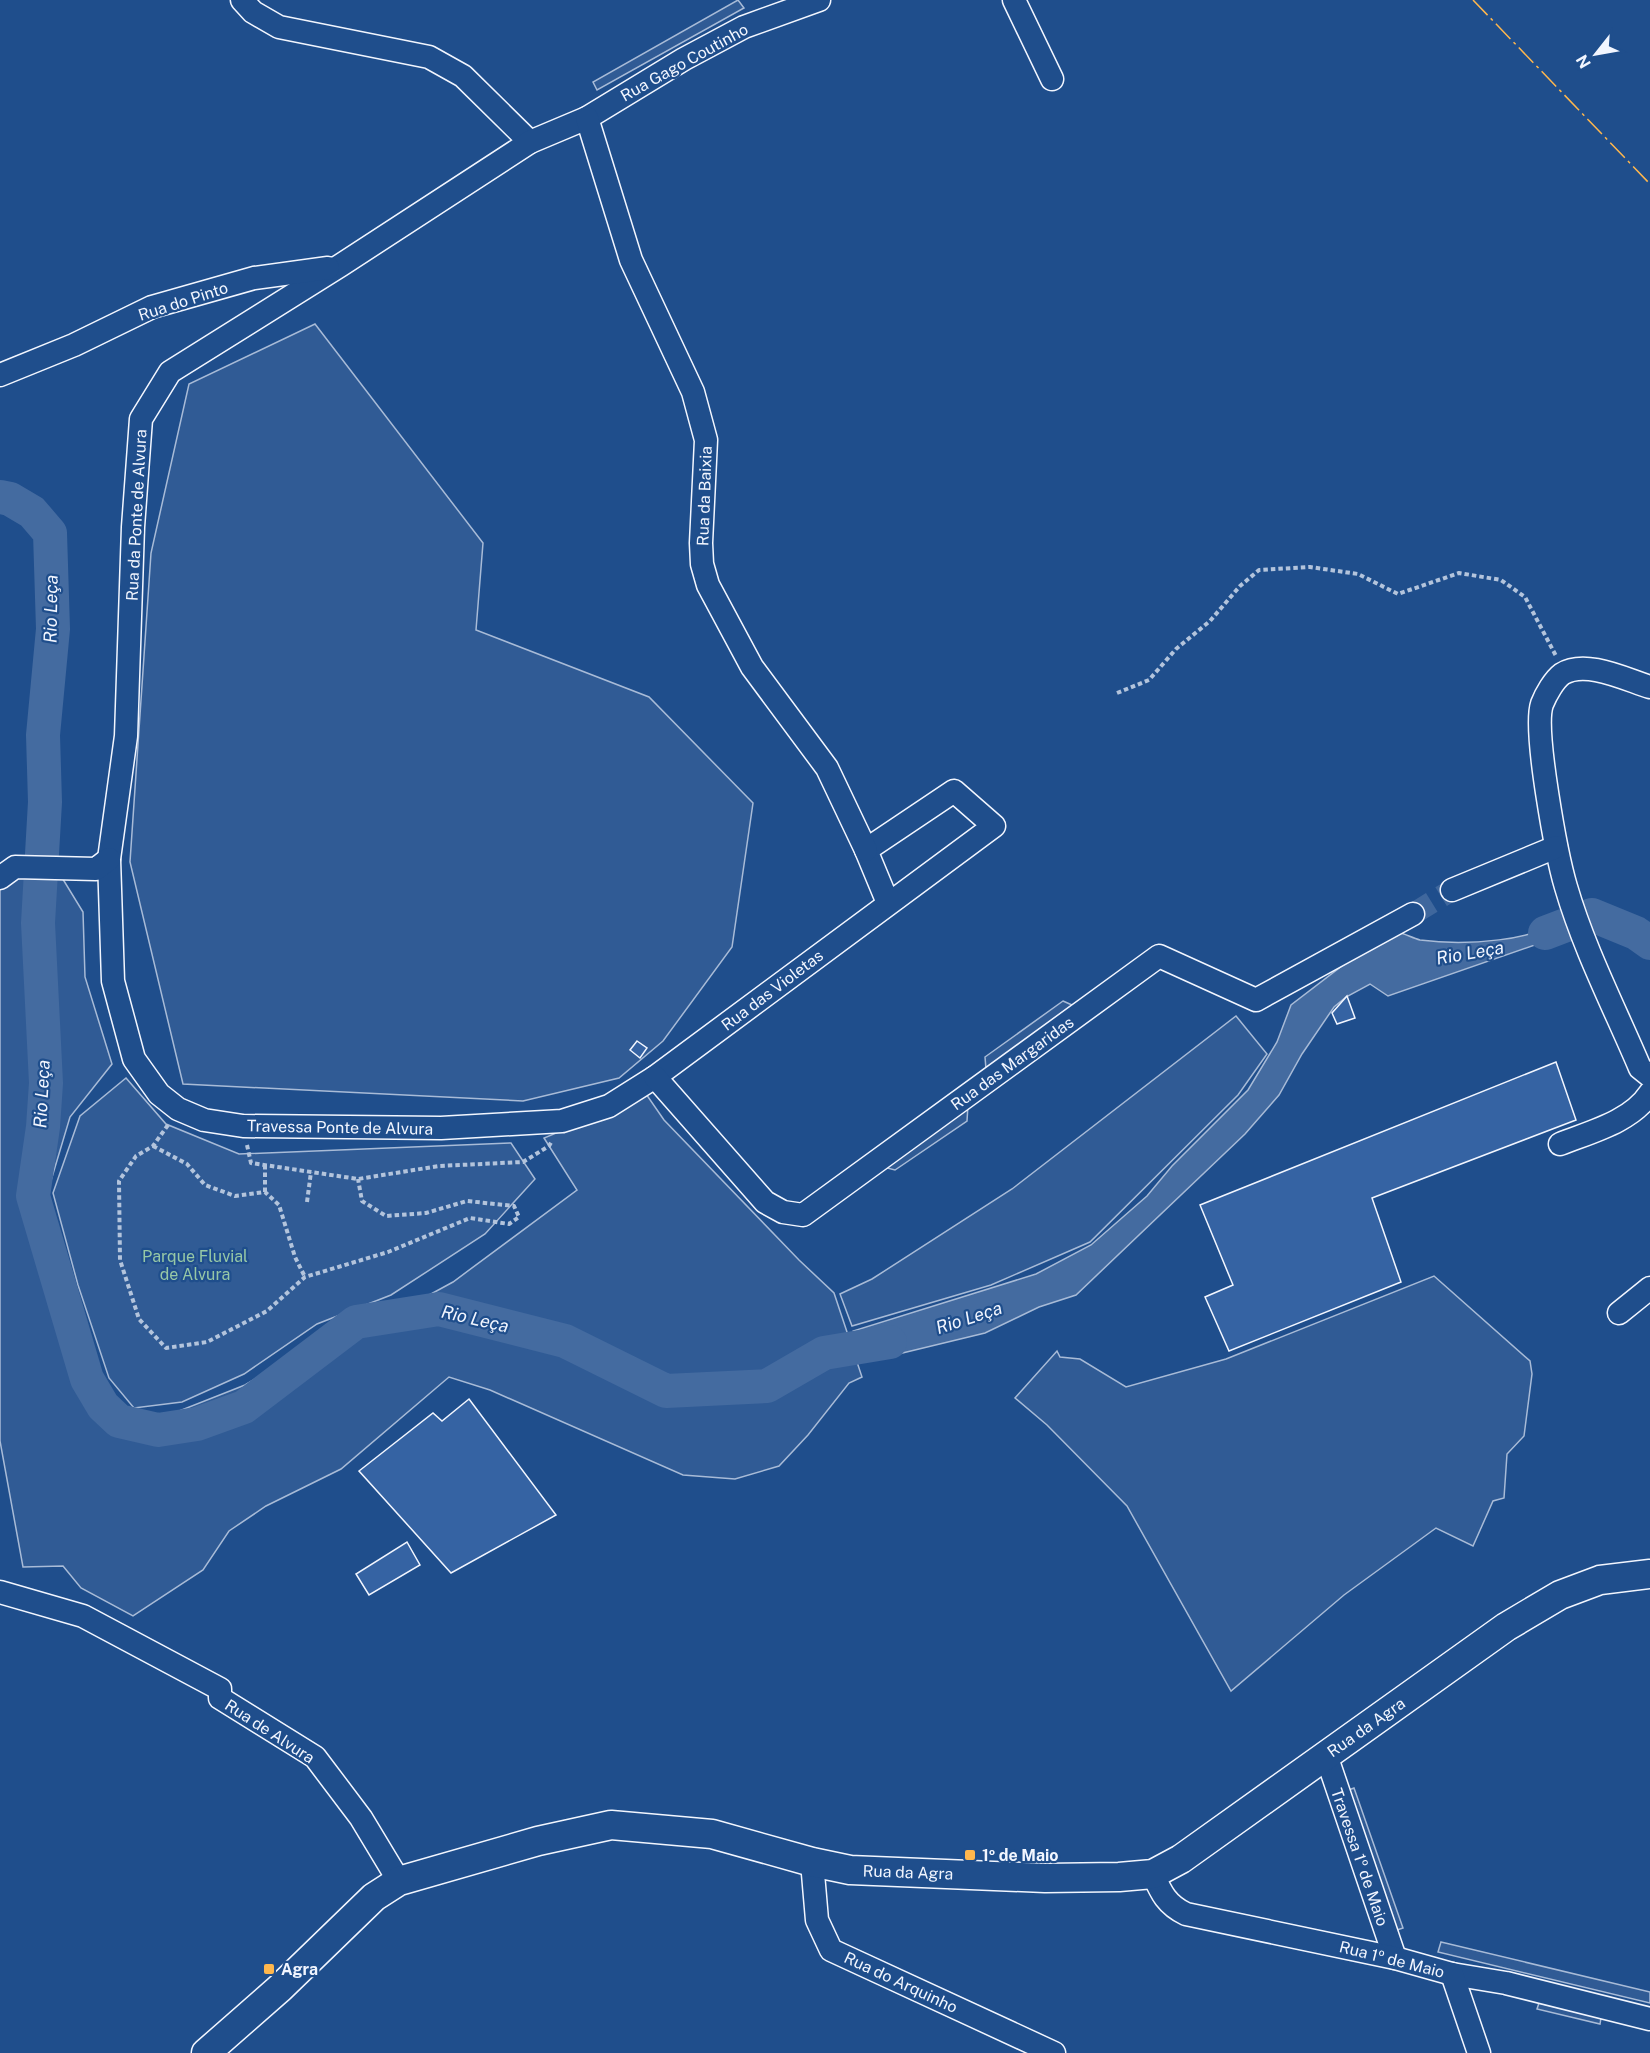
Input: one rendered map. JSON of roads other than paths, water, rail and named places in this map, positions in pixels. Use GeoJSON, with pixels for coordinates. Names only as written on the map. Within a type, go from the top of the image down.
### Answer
{"type":"FeatureCollection","features":[{"type":"Feature","properties":{"kind":"main road","name":"Rua da Agra"},"geometry":{"type":"LineString","coordinates":[[206,2053],[280,1988],[374,1897],[399,1881],[538,1841],[611,1825],[712,1834],[812,1862],[850,1870],[1045,1878],[1153,1874],[1181,1859],[1506,1627],[1560,1595],[1600,1580],[1650,1574]]}},
{"type":"Feature","properties":{"kind":"street"},"geometry":{"type":"LineString","coordinates":[[242,0],[253,12],[279,27],[429,57],[464,76],[530,142]]}},
{"type":"Feature","properties":{"kind":"street","name":"Rua Gago Coutinho"},"geometry":{"type":"LineString","coordinates":[[587,118],[684,59],[744,27],[819,0]]}},
{"type":"Feature","properties":{"kind":"street"},"geometry":{"type":"LineString","coordinates":[[1014,0],[1052,79]]}},
{"type":"Feature","properties":{"kind":"street","name":"Rua da Ponte de Alvura"},"geometry":{"type":"LineString","coordinates":[[109,859],[126,736],[133,527],[141,419],[170,372],[341,265],[530,142],[587,118]]}},
{"type":"Feature","properties":{"kind":"street","name":"Rua da Baixia"},"geometry":{"type":"LineString","coordinates":[[587,118],[631,260],[693,392],[706,440],[701,543],[702,564],[708,585],[752,667],[827,768],[888,903]]}},
{"type":"Feature","properties":{"kind":"street","name":"Rua do Pinto"},"geometry":{"type":"LineString","coordinates":[[0,375],[74,345],[152,308],[254,278],[341,265]]}},
{"type":"Feature","properties":{"kind":"street"},"geometry":{"type":"LineString","coordinates":[[1650,687],[1586,669],[1563,673],[1554,682],[1542,705],[1540,729],[1556,847],[1566,889],[1640,1068],[1650,1076]]}},
{"type":"Feature","properties":{"kind":"street","name":"Rua das Violetas"},"geometry":{"type":"LineString","coordinates":[[655,1077],[994,826],[954,790],[866,850]]}},
{"type":"Feature","properties":{"kind":"street"},"geometry":{"type":"LineString","coordinates":[[1452,890],[1556,847]]}},
{"type":"Feature","properties":{"kind":"street"},"geometry":{"type":"LineString","coordinates":[[7,873],[58,867],[78,870],[96,869],[109,859]]}},
{"type":"Feature","properties":{"kind":"street","name":"Travessa Ponte de Alvura"},"geometry":{"type":"LineString","coordinates":[[109,859],[113,981],[134,1059],[159,1094],[178,1109],[204,1120],[243,1126],[441,1128],[562,1121],[609,1106],[655,1077]]}},
{"type":"Feature","properties":{"kind":"street","name":"Rua das Margaridas"},"geometry":{"type":"LineString","coordinates":[[655,1077],[765,1202],[783,1212],[802,1215],[1159,956],[1256,1000],[1413,914]]}},
{"type":"Feature","properties":{"kind":"street"},"geometry":{"type":"LineString","coordinates":[[1560,1144],[1613,1123],[1644,1102],[1650,1093]]}},
{"type":"Feature","properties":{"kind":"street"},"geometry":{"type":"LineString","coordinates":[[1619,1313],[1650,1288]]}},
{"type":"Feature","properties":{"kind":"street","name":"Rua de Alvura"},"geometry":{"type":"LineString","coordinates":[[0,1592],[83,1616],[220,1689],[220,1698],[315,1757],[361,1818],[399,1881]]}},
{"type":"Feature","properties":{"kind":"street","name":"Travessa 1º de Maio"},"geometry":{"type":"LineString","coordinates":[[1326,1755],[1395,1958]]}},
{"type":"Feature","properties":{"kind":"street","name":"Rua do Arquinho"},"geometry":{"type":"LineString","coordinates":[[812,1862],[818,1920],[823,1937],[831,1950],[1054,2053]]}},
{"type":"Feature","properties":{"kind":"street","name":"Rua 1º de Maio"},"geometry":{"type":"LineString","coordinates":[[1153,1874],[1163,1898],[1174,1908],[1186,1914],[1395,1958],[1452,1974],[1506,1983],[1650,2019]]}},
{"type":"Feature","properties":{"kind":"street"},"geometry":{"type":"LineString","coordinates":[[1452,1974],[1479,2053]]}},
{"type":"Feature","properties":{"kind":"water"},"geometry":{"type":"Polygon","coordinates":[[[1568,912],[1575,931],[1388,996],[1370,984],[1346,997],[1334,1007],[1302,1054],[1279,1095],[1245,1134],[1076,1295],[1039,1307],[985,1333],[886,1357],[838,1364],[853,1331],[1036,1274],[1091,1245],[1147,1196],[1172,1166],[1248,1090],[1277,1042],[1291,1005],[1355,956],[1398,932],[1420,940],[1436,942],[1499,940],[1540,931],[1556,923],[1568,912]]]}},
{"type":"Feature","properties":{"kind":"waterway","name":"Rio Leça"},"geometry":{"type":"LineString","coordinates":[[0,497],[10,499],[32,512],[50,533],[53,629],[43,735],[45,802],[38,923],[46,1083],[43,1127],[33,1196],[87,1379],[103,1406],[119,1421],[158,1430],[197,1424],[244,1407],[356,1322],[439,1309],[565,1341],[666,1391],[767,1386],[824,1353],[890,1342]]}},
{"type":"Feature","properties":{"kind":"waterway","name":"Rio Leça"},"geometry":{"type":"LineString","coordinates":[[1545,933],[1592,915],[1636,933],[1650,943]]}},
{"type":"Feature","properties":{"kind":"tunnel"},"geometry":{"type":"LineString","coordinates":[[1413,914],[1452,890]]}},
{"type":"Feature","properties":{"kind":"place","name":"1º de Maio"},"geometry":{"type":"Point","coordinates":[970,1855]}},
{"type":"Feature","properties":{"kind":"place","name":"Agra"},"geometry":{"type":"Point","coordinates":[269,1969]}},
{"type":"Feature","properties":{"kind":"park label","name":"Parque Fluvial de Alvura"},"geometry":{"type":"Point","coordinates":[195,1265]}}]}
